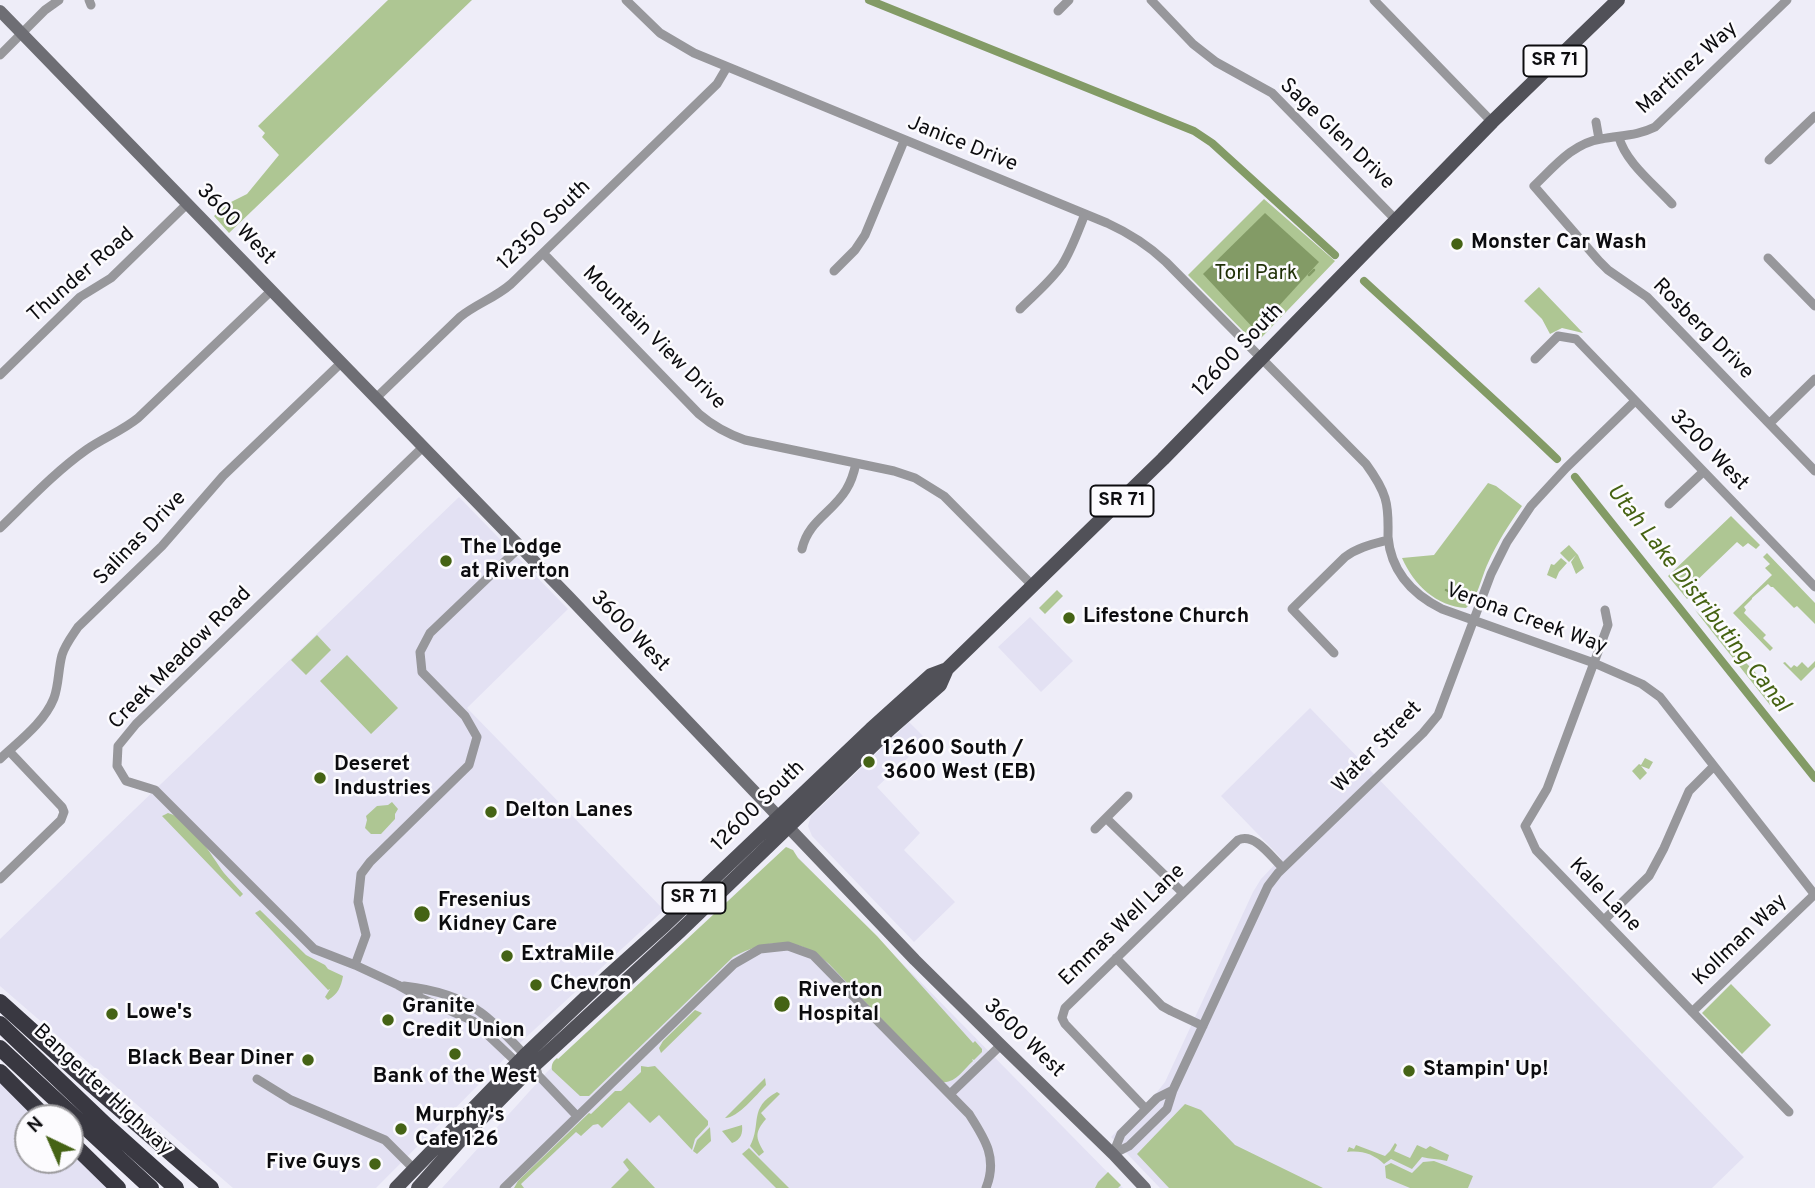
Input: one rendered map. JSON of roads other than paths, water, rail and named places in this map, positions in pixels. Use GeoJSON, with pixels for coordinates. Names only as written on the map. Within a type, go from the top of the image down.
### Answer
{"type":"FeatureCollection","features":[{"type":"Feature","properties":{"kind":"highway"},"geometry":{"type":"LineString","coordinates":[[0,1002],[211,1188]]}},
{"type":"Feature","properties":{"kind":"highway","name":"Bangerter Highway"},"geometry":{"type":"LineString","coordinates":[[0,1024],[176,1188]]}},
{"type":"Feature","properties":{"kind":"highway","name":"Bangerter Highway"},"geometry":{"type":"LineString","coordinates":[[0,1048],[150,1188]]}},
{"type":"Feature","properties":{"kind":"highway"},"geometry":{"type":"LineString","coordinates":[[0,1072],[32,1104]]}},
{"type":"Feature","properties":{"kind":"highway"},"geometry":{"type":"LineString","coordinates":[[84,1155],[118,1188]]}},
{"type":"Feature","properties":{"kind":"main road","name":"12600 South"},"geometry":{"type":"LineString","coordinates":[[396,1188],[784,821],[871,729],[930,675],[947,669],[1034,587],[1164,459],[1492,122],[1618,0]]}},
{"type":"Feature","properties":{"kind":"main road","name":"3600 West"},"geometry":{"type":"LineString","coordinates":[[0,11],[424,447],[915,960],[1145,1188]]}},
{"type":"Feature","properties":{"kind":"main road","name":"12600 South"},"geometry":{"type":"LineString","coordinates":[[418,1188],[528,1066]]}},
{"type":"Feature","properties":{"kind":"street"},"geometry":{"type":"LineString","coordinates":[[0,55],[45,10],[59,0]]}},
{"type":"Feature","properties":{"kind":"street","name":"Janice Drive"},"geometry":{"type":"LineString","coordinates":[[626,0],[650,24],[694,53],[1129,233],[1157,254],[1261,359]]}},
{"type":"Feature","properties":{"kind":"street"},"geometry":{"type":"LineString","coordinates":[[1058,11],[1069,0]]}},
{"type":"Feature","properties":{"kind":"street","name":"Sage Glen Drive"},"geometry":{"type":"LineString","coordinates":[[1151,0],[1208,56],[1272,93],[1396,220]]}},
{"type":"Feature","properties":{"kind":"street"},"geometry":{"type":"LineString","coordinates":[[1374,0],[1492,122]]}},
{"type":"Feature","properties":{"kind":"street","name":"Martinez Way"},"geometry":{"type":"LineString","coordinates":[[1534,186],[1580,146],[1599,139],[1646,131],[1662,121],[1787,0]]}},
{"type":"Feature","properties":{"kind":"street","name":"12350 South"},"geometry":{"type":"LineString","coordinates":[[376,398],[460,317],[503,291],[717,85],[727,67]]}},
{"type":"Feature","properties":{"kind":"street"},"geometry":{"type":"LineString","coordinates":[[1769,160],[1815,116]]}},
{"type":"Feature","properties":{"kind":"street"},"geometry":{"type":"LineString","coordinates":[[1596,122],[1599,139]]}},
{"type":"Feature","properties":{"kind":"street"},"geometry":{"type":"LineString","coordinates":[[1619,137],[1629,158],[1672,204]]}},
{"type":"Feature","properties":{"kind":"street"},"geometry":{"type":"LineString","coordinates":[[834,271],[855,250],[865,235],[904,141]]}},
{"type":"Feature","properties":{"kind":"street","name":"Rosberg Drive"},"geometry":{"type":"LineString","coordinates":[[1534,186],[1599,261],[1647,297],[1815,471]]}},
{"type":"Feature","properties":{"kind":"street","name":"Thunder Road"},"geometry":{"type":"LineString","coordinates":[[0,375],[80,297],[111,278],[188,203]]}},
{"type":"Feature","properties":{"kind":"street"},"geometry":{"type":"LineString","coordinates":[[1020,309],[1061,266],[1085,214]]}},
{"type":"Feature","properties":{"kind":"street","name":"Mountain View Drive"},"geometry":{"type":"LineString","coordinates":[[543,253],[699,414],[713,425],[745,440],[905,474],[936,489],[1034,587]]}},
{"type":"Feature","properties":{"kind":"street"},"geometry":{"type":"LineString","coordinates":[[1768,258],[1815,306]]}},
{"type":"Feature","properties":{"kind":"street"},"geometry":{"type":"LineString","coordinates":[[0,528],[65,466],[138,418],[271,290]]}},
{"type":"Feature","properties":{"kind":"street","name":"3200 West"},"geometry":{"type":"LineString","coordinates":[[1535,359],[1558,336],[1576,339],[1815,587]]}},
{"type":"Feature","properties":{"kind":"street","name":"Verona Creek Way"},"geometry":{"type":"LineString","coordinates":[[1261,359],[1366,464],[1378,480],[1388,515],[1388,540],[1399,573],[1410,588],[1424,600],[1594,663],[1642,684],[1660,697],[1815,894]]}},
{"type":"Feature","properties":{"kind":"street","name":"Salinas Drive"},"geometry":{"type":"LineString","coordinates":[[0,759],[48,710],[58,685],[62,653],[78,627],[162,546],[223,476],[341,363]]}},
{"type":"Feature","properties":{"kind":"street"},"geometry":{"type":"LineString","coordinates":[[1770,423],[1815,379]]}},
{"type":"Feature","properties":{"kind":"street","name":"Water Street"},"geometry":{"type":"LineString","coordinates":[[1113,1154],[1129,1146],[1167,1109],[1173,1090],[1268,886],[1283,868],[1423,733],[1437,715],[1491,574],[1507,542],[1531,506],[1635,401]]}},
{"type":"Feature","properties":{"kind":"street","name":"Creek Meadow Road"},"geometry":{"type":"LineString","coordinates":[[424,447],[136,724],[118,746],[117,766],[127,781],[155,790],[314,949],[355,965],[473,1021],[498,1046],[528,1066]]}},
{"type":"Feature","properties":{"kind":"street"},"geometry":{"type":"LineString","coordinates":[[802,549],[804,537],[811,527],[846,490],[856,463]]}},
{"type":"Feature","properties":{"kind":"street"},"geometry":{"type":"LineString","coordinates":[[1669,504],[1703,472]]}},
{"type":"Feature","properties":{"kind":"street"},"geometry":{"type":"LineString","coordinates":[[1334,653],[1292,609],[1354,550],[1388,540]]}},
{"type":"Feature","properties":{"kind":"street"},"geometry":{"type":"LineString","coordinates":[[355,965],[366,935],[358,902],[361,874],[469,765],[477,737],[465,716],[422,672],[420,652],[430,632],[520,547]]}},
{"type":"Feature","properties":{"kind":"street"},"geometry":{"type":"LineString","coordinates":[[1594,663],[1608,625],[1605,610]]}},
{"type":"Feature","properties":{"kind":"street","name":"Kale Lane"},"geometry":{"type":"LineString","coordinates":[[1594,663],[1547,789],[1525,826],[1536,850],[1789,1112]]}},
{"type":"Feature","properties":{"kind":"street"},"geometry":{"type":"LineString","coordinates":[[0,879],[61,820],[64,812],[9,751]]}},
{"type":"Feature","properties":{"kind":"street"},"geometry":{"type":"LineString","coordinates":[[1604,920],[1648,876],[1689,792],[1714,766]]}},
{"type":"Feature","properties":{"kind":"street"},"geometry":{"type":"LineString","coordinates":[[1094,829],[1128,796]]}},
{"type":"Feature","properties":{"kind":"street"},"geometry":{"type":"LineString","coordinates":[[1106,818],[1183,893]]}},
{"type":"Feature","properties":{"kind":"street","name":"Emmas Well Lane"},"geometry":{"type":"LineString","coordinates":[[1146,1109],[1067,1027],[1062,1018],[1063,1011],[1235,843],[1245,838],[1256,842],[1283,868]]}},
{"type":"Feature","properties":{"kind":"street","name":"Kollman Way"},"geometry":{"type":"LineString","coordinates":[[1692,1012],[1815,894]]}},
{"type":"Feature","properties":{"kind":"street"},"geometry":{"type":"LineString","coordinates":[[504,1188],[734,964],[760,949],[788,946],[813,955],[969,1114],[988,1145],[992,1174],[986,1188]]}},
{"type":"Feature","properties":{"kind":"street"},"geometry":{"type":"LineString","coordinates":[[1116,958],[1162,1006],[1203,1026]]}},
{"type":"Feature","properties":{"kind":"street","name":"Creek Meadow Road"},"geometry":{"type":"LineString","coordinates":[[398,985],[437,991],[480,1011],[511,1042],[528,1066]]}},
{"type":"Feature","properties":{"kind":"street"},"geometry":{"type":"LineString","coordinates":[[950,1094],[1001,1045]]}},
{"type":"Feature","properties":{"kind":"street"},"geometry":{"type":"LineString","coordinates":[[528,1066],[577,1116]]}},
{"type":"Feature","properties":{"kind":"street"},"geometry":{"type":"LineString","coordinates":[[257,1079],[290,1100],[385,1140],[415,1170]]}},
{"type":"Feature","properties":{"kind":"street","name":"Water Street"},"geometry":{"type":"LineString","coordinates":[[1113,1154],[1121,1134],[1157,1098],[1173,1090]]}},
{"type":"Feature","properties":{"kind":"waterway","name":"Utah Lake Distributing Canal"},"geometry":{"type":"LineString","coordinates":[[869,0],[1194,131],[1212,143],[1335,255]]}},
{"type":"Feature","properties":{"kind":"waterway"},"geometry":{"type":"LineString","coordinates":[[1309,275],[1314,270]]}},
{"type":"Feature","properties":{"kind":"waterway","name":"Utah Lake Distributing Canal"},"geometry":{"type":"LineString","coordinates":[[1364,281],[1557,459]]}},
{"type":"Feature","properties":{"kind":"waterway"},"geometry":{"type":"LineString","coordinates":[[1253,330],[1258,331]]}},
{"type":"Feature","properties":{"kind":"waterway","name":"Utah Lake Distributing Canal"},"geometry":{"type":"LineString","coordinates":[[1575,477],[1815,778]]}},
{"type":"Feature","properties":{"kind":"place","name":"Monster Car Wash"},"geometry":{"type":"Point","coordinates":[1457,244]}},
{"type":"Feature","properties":{"kind":"place","name":"The Lodge at Riverton"},"geometry":{"type":"Point","coordinates":[446,561]}},
{"type":"Feature","properties":{"kind":"place","name":"Lifestone Church"},"geometry":{"type":"Point","coordinates":[1069,618]}},
{"type":"Feature","properties":{"kind":"place","name":"12600 South / 3600 West (EB)"},"geometry":{"type":"Point","coordinates":[869,762]}},
{"type":"Feature","properties":{"kind":"place","name":"Deseret Industries"},"geometry":{"type":"Point","coordinates":[320,778]}},
{"type":"Feature","properties":{"kind":"place","name":"Delton Lanes"},"geometry":{"type":"Point","coordinates":[491,812]}},
{"type":"Feature","properties":{"kind":"place","name":"Fresenius Kidney Care"},"geometry":{"type":"Point","coordinates":[422,914]}},
{"type":"Feature","properties":{"kind":"place","name":"ExtraMile"},"geometry":{"type":"Point","coordinates":[507,956]}},
{"type":"Feature","properties":{"kind":"place","name":"Chevron"},"geometry":{"type":"Point","coordinates":[536,985]}},
{"type":"Feature","properties":{"kind":"place","name":"Riverton Hospital"},"geometry":{"type":"Point","coordinates":[782,1004]}},
{"type":"Feature","properties":{"kind":"place","name":"Lowe's"},"geometry":{"type":"Point","coordinates":[112,1014]}},
{"type":"Feature","properties":{"kind":"place","name":"Granite Credit Union"},"geometry":{"type":"Point","coordinates":[388,1020]}},
{"type":"Feature","properties":{"kind":"place","name":"Bank of the West"},"geometry":{"type":"Point","coordinates":[455,1054]}},
{"type":"Feature","properties":{"kind":"place","name":"Black Bear Diner"},"geometry":{"type":"Point","coordinates":[308,1060]}},
{"type":"Feature","properties":{"kind":"place","name":"Stampin' Up!"},"geometry":{"type":"Point","coordinates":[1409,1071]}},
{"type":"Feature","properties":{"kind":"place","name":"Murphy's Cafe 126"},"geometry":{"type":"Point","coordinates":[401,1129]}},
{"type":"Feature","properties":{"kind":"place","name":"Five Guys"},"geometry":{"type":"Point","coordinates":[375,1164]}},
{"type":"Feature","properties":{"kind":"park label","name":"Tori Park"},"geometry":{"type":"Point","coordinates":[1256,275]}}]}
